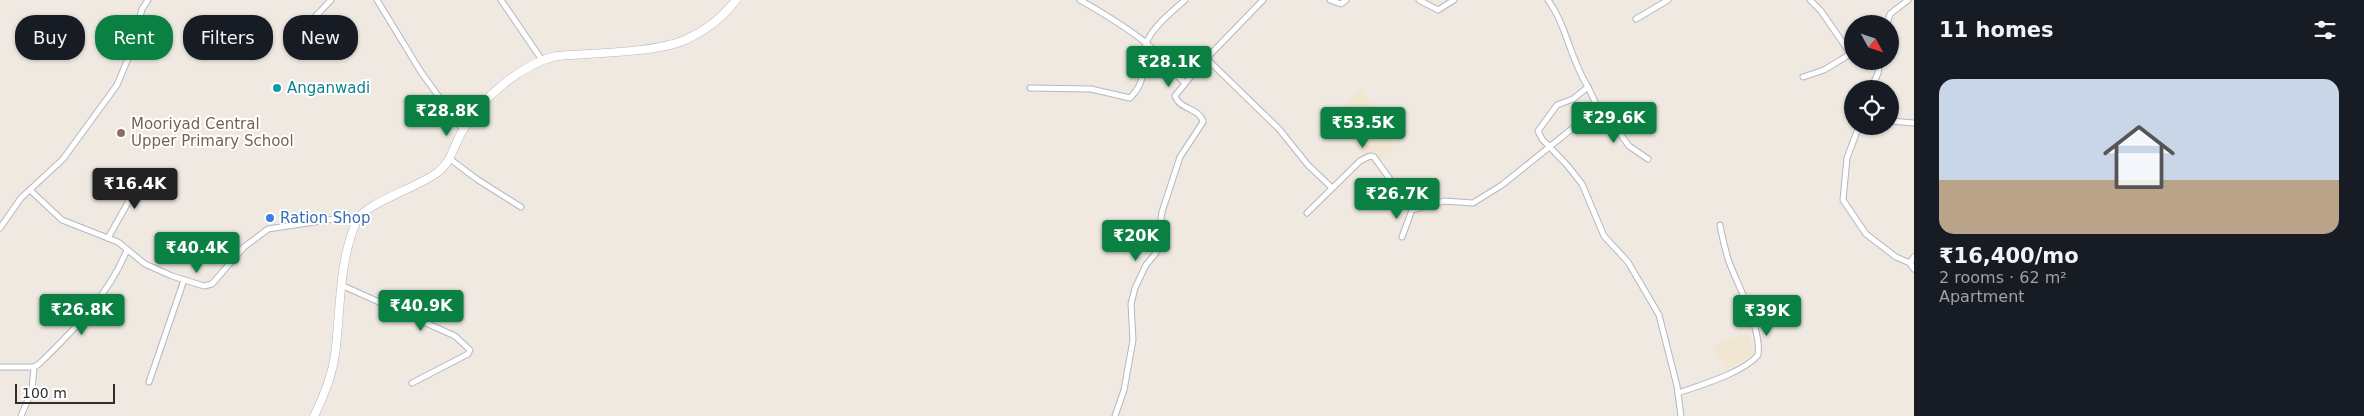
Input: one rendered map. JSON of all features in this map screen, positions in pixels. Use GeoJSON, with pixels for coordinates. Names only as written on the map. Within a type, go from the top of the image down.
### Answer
{"type":"FeatureCollection","features":[{"type":"Feature","properties":{"kind":"main road"},"geometry":{"type":"LineString","coordinates":[[314,416],[335,357],[341,285],[349,243],[358,218],[367,209],[416,186],[438,172],[450,158],[463,130],[492,95],[515,74],[542,60],[556,56],[649,48],[684,40],[725,14],[736,0]]}},
{"type":"Feature","properties":{"kind":"street"},"geometry":{"type":"LineString","coordinates":[[0,228],[21,198],[63,159],[117,85],[130,54],[142,9],[148,0]]}},
{"type":"Feature","properties":{"kind":"street"},"geometry":{"type":"LineString","coordinates":[[317,15],[331,0]]}},
{"type":"Feature","properties":{"kind":"street"},"geometry":{"type":"LineString","coordinates":[[377,0],[421,72],[463,130]]}},
{"type":"Feature","properties":{"kind":"street"},"geometry":{"type":"LineString","coordinates":[[501,0],[542,60]]}},
{"type":"Feature","properties":{"kind":"street"},"geometry":{"type":"LineString","coordinates":[[1080,0],[1112,18],[1146,43],[1171,72],[1184,82]]}},
{"type":"Feature","properties":{"kind":"street"},"geometry":{"type":"LineString","coordinates":[[1030,88],[1091,90],[1130,98],[1136,92],[1144,77],[1146,43],[1162,20],[1185,0]]}},
{"type":"Feature","properties":{"kind":"street"},"geometry":{"type":"LineString","coordinates":[[1115,416],[1124,390],[1133,340],[1131,304],[1134,288],[1146,265],[1156,253],[1162,212],[1180,157],[1203,122],[1197,114],[1177,101],[1175,96],[1184,82],[1263,0]]}},
{"type":"Feature","properties":{"kind":"street"},"geometry":{"type":"LineString","coordinates":[[1330,0],[1341,4],[1346,0]]}},
{"type":"Feature","properties":{"kind":"street"},"geometry":{"type":"LineString","coordinates":[[1419,0],[1438,10],[1454,0]]}},
{"type":"Feature","properties":{"kind":"street"},"geometry":{"type":"LineString","coordinates":[[1548,0],[1562,23],[1569,49],[1598,109],[1629,146],[1648,158]]}},
{"type":"Feature","properties":{"kind":"street"},"geometry":{"type":"LineString","coordinates":[[1636,19],[1668,0]]}},
{"type":"Feature","properties":{"kind":"street"},"geometry":{"type":"LineString","coordinates":[[1810,0],[1844,44]]}},
{"type":"Feature","properties":{"kind":"street"},"geometry":{"type":"LineString","coordinates":[[1890,15],[1908,0]]}},
{"type":"Feature","properties":{"kind":"street"},"geometry":{"type":"LineString","coordinates":[[1803,76],[1824,70],[1844,57]]}},
{"type":"Feature","properties":{"kind":"street"},"geometry":{"type":"LineString","coordinates":[[1207,59],[1279,129],[1308,165],[1331,187]]}},
{"type":"Feature","properties":{"kind":"street"},"geometry":{"type":"LineString","coordinates":[[1588,87],[1573,99],[1557,104],[1538,131],[1542,139],[1582,184],[1604,236],[1628,262],[1659,315],[1678,393],[1681,416]]}},
{"type":"Feature","properties":{"kind":"street"},"geometry":{"type":"LineString","coordinates":[[1412,210],[1444,201],[1473,203],[1502,185],[1598,109]]}},
{"type":"Feature","properties":{"kind":"street"},"geometry":{"type":"LineString","coordinates":[[1899,122],[1914,123]]}},
{"type":"Feature","properties":{"kind":"street"},"geometry":{"type":"LineString","coordinates":[[1856,135],[1847,158],[1843,200],[1866,234],[1896,258],[1910,263],[1914,269]]}},
{"type":"Feature","properties":{"kind":"street"},"geometry":{"type":"LineString","coordinates":[[1307,213],[1360,160],[1370,156],[1374,157],[1412,210]]}},
{"type":"Feature","properties":{"kind":"street"},"geometry":{"type":"LineString","coordinates":[[450,158],[478,180],[522,207]]}},
{"type":"Feature","properties":{"kind":"street"},"geometry":{"type":"LineString","coordinates":[[108,238],[144,174]]}},
{"type":"Feature","properties":{"kind":"street"},"geometry":{"type":"LineString","coordinates":[[30,190],[62,220],[118,242],[145,264],[184,280],[210,286],[244,247],[268,230],[347,217],[358,218]]}},
{"type":"Feature","properties":{"kind":"street"},"geometry":{"type":"LineString","coordinates":[[1402,237],[1412,210]]}},
{"type":"Feature","properties":{"kind":"street"},"geometry":{"type":"LineString","coordinates":[[1678,393],[1726,375],[1749,364],[1758,355],[1758,343],[1749,311],[1729,260],[1720,226]]}},
{"type":"Feature","properties":{"kind":"street"},"geometry":{"type":"LineString","coordinates":[[22,416],[32,390],[34,367],[80,324],[113,280],[127,250]]}},
{"type":"Feature","properties":{"kind":"street"},"geometry":{"type":"LineString","coordinates":[[1910,263],[1914,257]]}},
{"type":"Feature","properties":{"kind":"street"},"geometry":{"type":"LineString","coordinates":[[149,382],[184,280]]}},
{"type":"Feature","properties":{"kind":"street"},"geometry":{"type":"LineString","coordinates":[[341,285],[455,336],[470,350],[468,354],[412,383]]}},
{"type":"Feature","properties":{"kind":"street"},"geometry":{"type":"LineString","coordinates":[[0,367],[34,367]]}},
{"type":"Feature","properties":{"kind":"shaded area"},"geometry":{"type":"Polygon","coordinates":[[[1362,87],[1394,147],[1374,165],[1330,120],[1362,87]]]}},
{"type":"Feature","properties":{"kind":"shaded area"},"geometry":{"type":"Polygon","coordinates":[[[1747,332],[1754,354],[1727,370],[1713,346],[1747,332]]]}},
{"type":"Feature","properties":{"kind":"place","name":"Anganwadi"},"geometry":{"type":"Point","coordinates":[277,88]}},
{"type":"Feature","properties":{"kind":"place","name":"Mooriyad Central Upper Primary School"},"geometry":{"type":"Point","coordinates":[121,133]}},
{"type":"Feature","properties":{"kind":"place","name":"Ration Shop"},"geometry":{"type":"Point","coordinates":[270,218]}}]}
